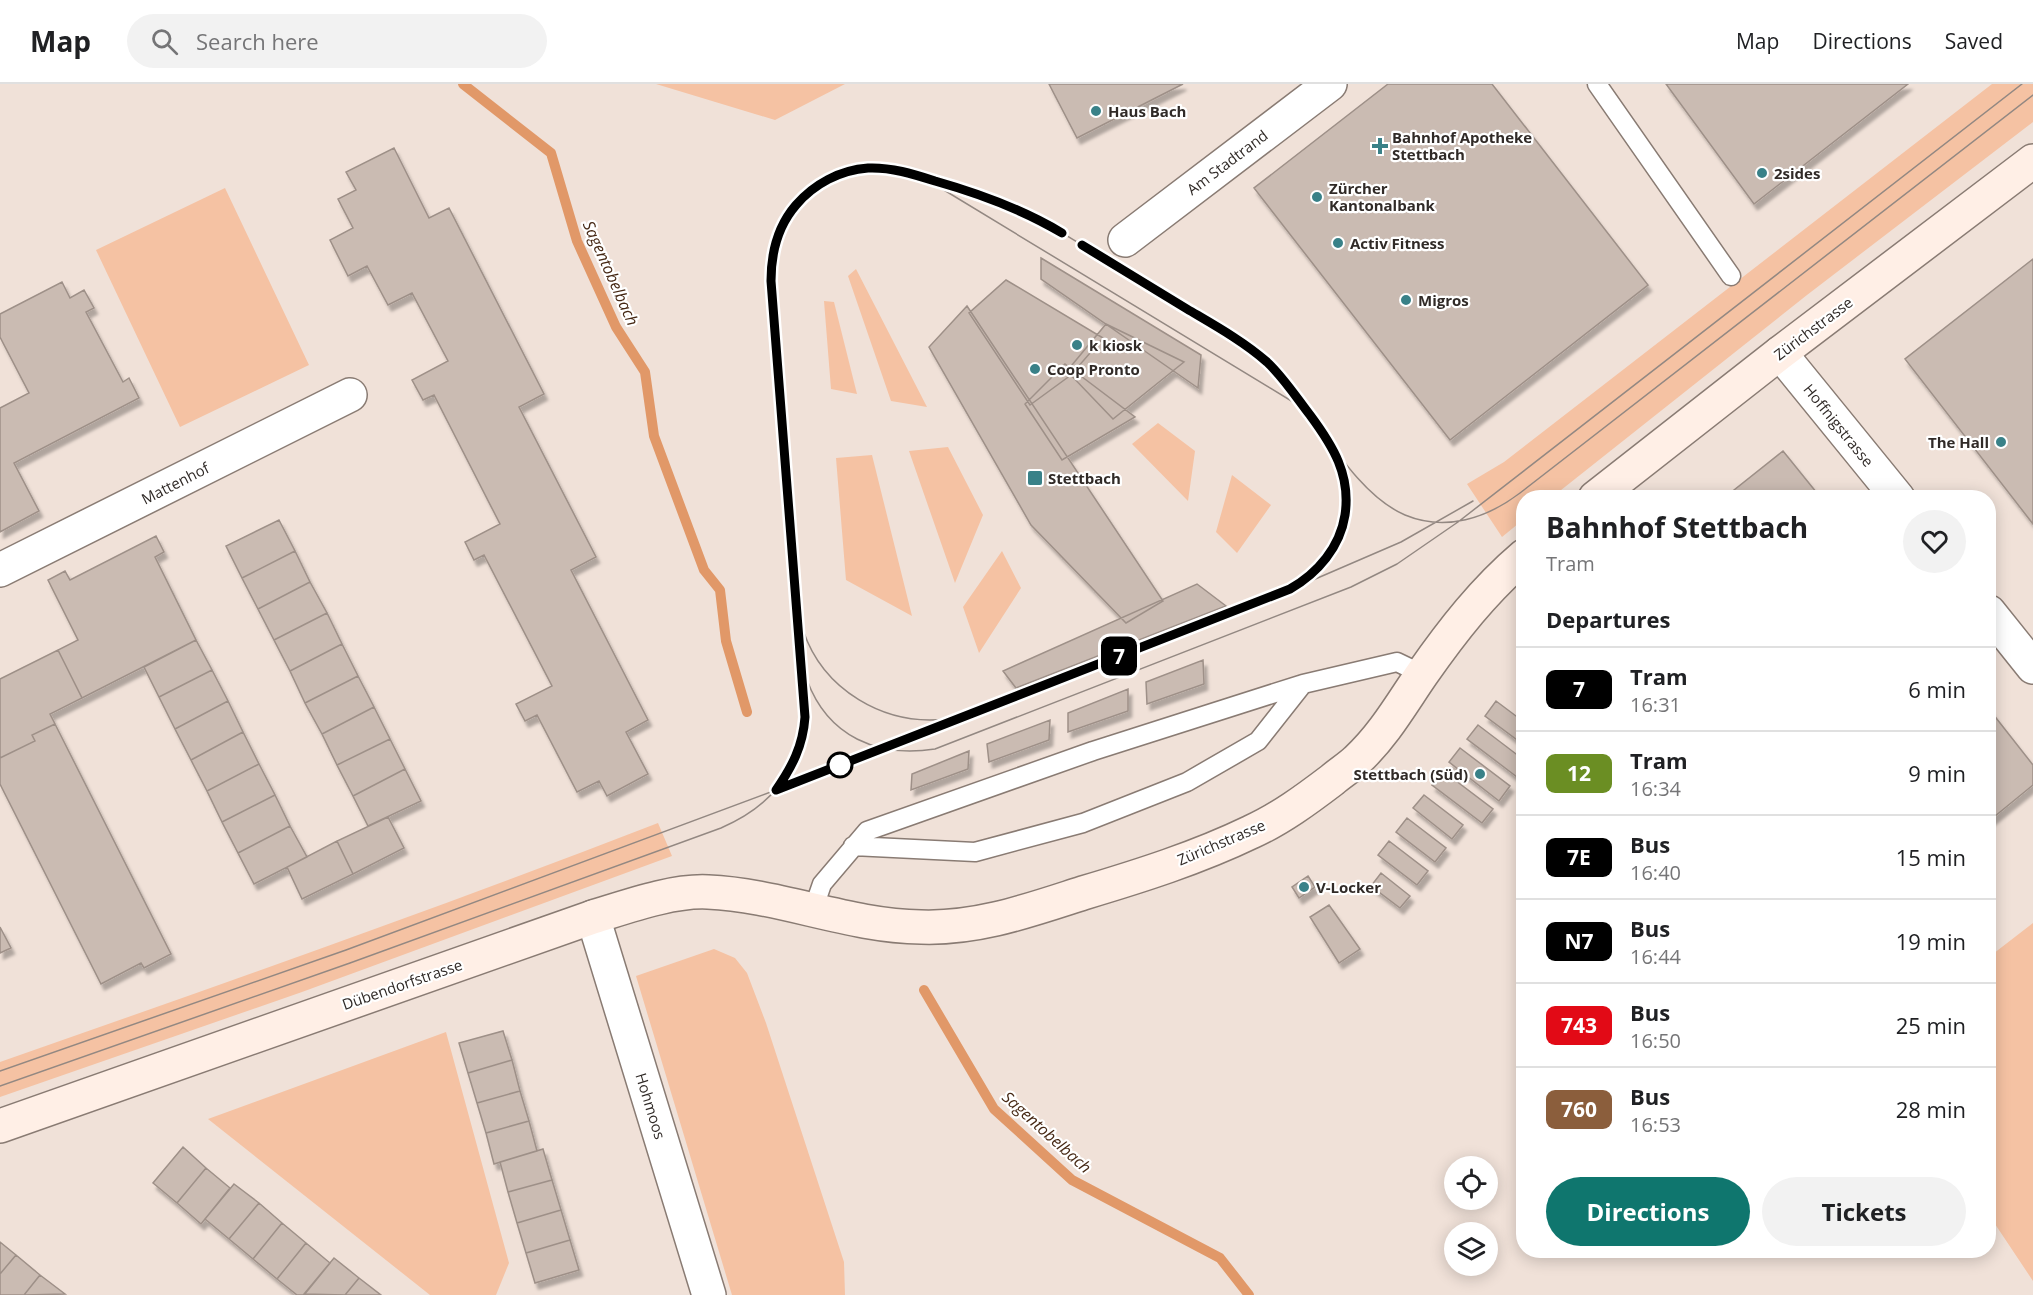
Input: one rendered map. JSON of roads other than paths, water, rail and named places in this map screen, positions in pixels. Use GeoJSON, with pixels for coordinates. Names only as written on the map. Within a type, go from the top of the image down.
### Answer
{"type":"FeatureCollection","features":[{"type":"Feature","properties":{"kind":"street","name":"Am Stadtrand"},"geometry":{"type":"LineString","coordinates":[[1125,240],[1330,84]]}},
{"type":"Feature","properties":{"kind":"street","name":"Zürichstrasse"},"geometry":{"type":"LineString","coordinates":[[1605,490],[1780,353],[2033,161]]}},
{"type":"Feature","properties":{"kind":"street","name":"Hoffnigstrasse"},"geometry":{"type":"LineString","coordinates":[[1780,353],[1891,490]]}},
{"type":"Feature","properties":{"kind":"street","name":"Mattenhof"},"geometry":{"type":"LineString","coordinates":[[0,570],[350,395]]}},
{"type":"Feature","properties":{"kind":"street","name":"Zürichstrasse"},"geometry":{"type":"LineString","coordinates":[[813,910],[903,927],[938,927],[1000,920],[1150,872],[1252,832],[1306,800],[1358,760],[1396,714],[1422,674],[1490,586],[1516,563]]}},
{"type":"Feature","properties":{"kind":"street"},"geometry":{"type":"LineString","coordinates":[[1996,621],[2033,667]]}},
{"type":"Feature","properties":{"kind":"street","name":"Dübendorfstrasse"},"geometry":{"type":"LineString","coordinates":[[0,1126],[593,917],[655,898],[705,892],[752,897],[813,910]]}},
{"type":"Feature","properties":{"kind":"street","name":"Hohmoos"},"geometry":{"type":"LineString","coordinates":[[593,917],[709,1295]]}},
{"type":"Feature","properties":{"kind":"lane"},"geometry":{"type":"LineString","coordinates":[[1597,84],[1731,276]]}},
{"type":"Feature","properties":{"kind":"lane"},"geometry":{"type":"LineString","coordinates":[[813,910],[822,884],[867,831],[1093,751],[1303,684],[1396,662],[1422,674]]}},
{"type":"Feature","properties":{"kind":"lane"},"geometry":{"type":"LineString","coordinates":[[853,846],[975,852],[1083,823],[1187,782],[1258,741],[1303,684]]}},
{"type":"Feature","properties":{"kind":"waterway","name":"Sagentobelbach"},"geometry":{"type":"LineString","coordinates":[[463,84],[551,153],[577,241],[616,327],[645,372],[654,436],[704,570],[720,590],[726,641],[747,712]]}},
{"type":"Feature","properties":{"kind":"waterway","name":"Sagentobelbach"},"geometry":{"type":"LineString","coordinates":[[924,990],[994,1109],[1072,1180],[1220,1258],[1249,1295]]}},
{"type":"Feature","properties":{"kind":"tram line"},"geometry":{"type":"LineString","coordinates":[[807,680],[816,700],[828,716],[858,739],[894,750],[935,749],[1351,587],[1397,564],[1458,522],[2022,84]]}},
{"type":"Feature","properties":{"kind":"tram line"},"geometry":{"type":"LineString","coordinates":[[1524,490],[2033,95]]}},
{"type":"Feature","properties":{"kind":"tram line","name":"7"},"geometry":{"type":"LineString","coordinates":[[1062,233],[1030,214],[993,198],[885,168],[865,168],[833,177],[820,184],[805,195],[780,230],[774,246],[771,281],[801,646],[805,724],[796,757],[776,790],[1290,589],[1322,565],[1336,544],[1345,520],[1347,502],[1346,481],[1342,467],[1326,436],[1280,376],[1264,360],[1219,328],[1082,245]]}},
{"type":"Feature","properties":{"kind":"tram line"},"geometry":{"type":"LineString","coordinates":[[0,1086],[350,963],[721,828],[758,807],[772,793],[794,762],[804,723],[805,701],[770,269],[775,245],[784,223],[812,190],[830,179],[851,172],[874,169],[899,171],[981,194],[1035,216],[1246,345],[1270,365],[1286,383],[1349,468],[1366,487],[1385,503],[1405,515],[1436,522],[1465,520],[1494,509],[1516,496]]}},
{"type":"Feature","properties":{"kind":"tram line"},"geometry":{"type":"LineString","coordinates":[[939,187],[1298,405]]}},
{"type":"Feature","properties":{"kind":"tram line"},"geometry":{"type":"LineString","coordinates":[[0,1071],[346,950],[776,790],[1290,589],[1320,565],[1340,534],[1347,498],[1345,479],[1339,460]]}},
{"type":"Feature","properties":{"kind":"tram line"},"geometry":{"type":"LineString","coordinates":[[1306,583],[1401,542],[1473,501]]}},
{"type":"Feature","properties":{"kind":"tram line"},"geometry":{"type":"LineString","coordinates":[[803,630],[812,651],[825,670],[859,700],[879,710],[900,716],[923,720],[946,719]]}},
{"type":"Feature","properties":{"kind":"place","name":"Haus Bach"},"geometry":{"type":"Point","coordinates":[1096,111]}},
{"type":"Feature","properties":{"kind":"place","name":"Bahnhof Apotheke Stettbach"},"geometry":{"type":"Point","coordinates":[1380,146]}},
{"type":"Feature","properties":{"kind":"place","name":"2sides"},"geometry":{"type":"Point","coordinates":[1762,173]}},
{"type":"Feature","properties":{"kind":"place","name":"Zürcher Kantonalbank"},"geometry":{"type":"Point","coordinates":[1317,197]}},
{"type":"Feature","properties":{"kind":"place","name":"Activ Fitness"},"geometry":{"type":"Point","coordinates":[1338,243]}},
{"type":"Feature","properties":{"kind":"place","name":"Migros"},"geometry":{"type":"Point","coordinates":[1406,300]}},
{"type":"Feature","properties":{"kind":"place","name":"k kiosk"},"geometry":{"type":"Point","coordinates":[1077,345]}},
{"type":"Feature","properties":{"kind":"place","name":"Coop Pronto"},"geometry":{"type":"Point","coordinates":[1035,369]}},
{"type":"Feature","properties":{"kind":"place","name":"The Hall"},"geometry":{"type":"Point","coordinates":[2001,442]}},
{"type":"Feature","properties":{"kind":"place","name":"Stettbach"},"geometry":{"type":"Point","coordinates":[1035,478]}},
{"type":"Feature","properties":{"kind":"place","name":"Stettbach (Süd)"},"geometry":{"type":"Point","coordinates":[1480,774]}},
{"type":"Feature","properties":{"kind":"place","name":"V-Locker"},"geometry":{"type":"Point","coordinates":[1304,887]}}]}
